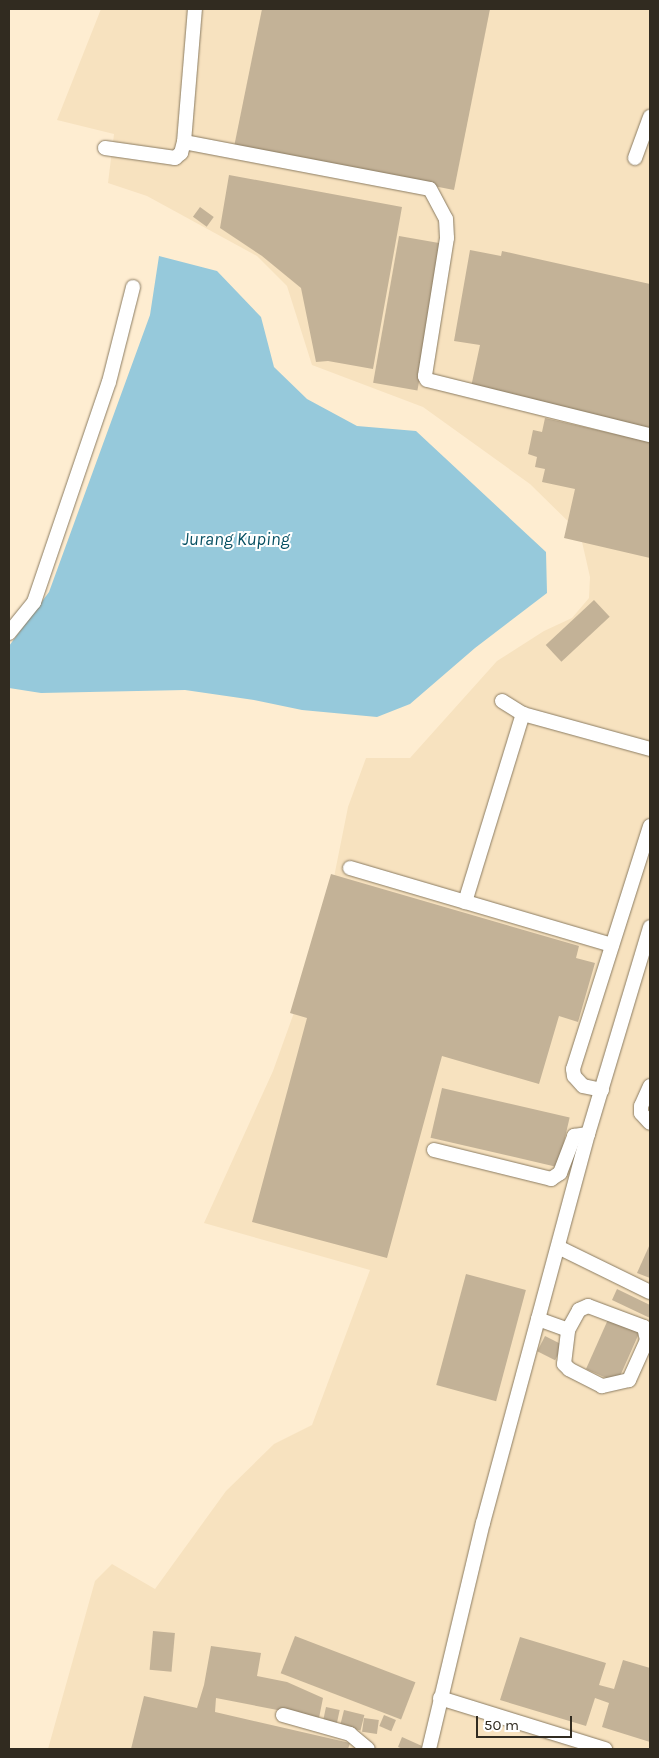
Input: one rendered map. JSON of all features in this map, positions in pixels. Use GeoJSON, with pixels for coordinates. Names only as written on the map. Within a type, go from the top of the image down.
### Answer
{"type":"FeatureCollection","features":[{"type":"Feature","properties":{"kind":"street"},"geometry":{"type":"LineString","coordinates":[[105,148],[175,158],[181,153],[184,142],[195,9]]}},
{"type":"Feature","properties":{"kind":"street"},"geometry":{"type":"LineString","coordinates":[[635,158],[650,117]]}},
{"type":"Feature","properties":{"kind":"street"},"geometry":{"type":"LineString","coordinates":[[184,142],[430,189],[446,219],[447,238],[426,376],[427,380],[650,435]]}},
{"type":"Feature","properties":{"kind":"street"},"geometry":{"type":"LineString","coordinates":[[9,633],[34,602],[109,382],[133,288]]}},
{"type":"Feature","properties":{"kind":"street"},"geometry":{"type":"LineString","coordinates":[[502,701],[523,714],[650,749]]}},
{"type":"Feature","properties":{"kind":"street"},"geometry":{"type":"LineString","coordinates":[[465,902],[523,714]]}},
{"type":"Feature","properties":{"kind":"street"},"geometry":{"type":"LineString","coordinates":[[602,1090],[583,1086],[574,1076],[573,1069],[650,826]]}},
{"type":"Feature","properties":{"kind":"street"},"geometry":{"type":"LineString","coordinates":[[350,868],[612,945]]}},
{"type":"Feature","properties":{"kind":"street"},"geometry":{"type":"LineString","coordinates":[[429,1749],[483,1523],[588,1134],[650,927]]}},
{"type":"Feature","properties":{"kind":"street"},"geometry":{"type":"LineString","coordinates":[[650,1086],[641,1106],[641,1113],[650,1123]]}},
{"type":"Feature","properties":{"kind":"street"},"geometry":{"type":"LineString","coordinates":[[434,1150],[551,1179],[560,1173],[574,1136],[588,1134]]}},
{"type":"Feature","properties":{"kind":"street"},"geometry":{"type":"LineString","coordinates":[[558,1247],[650,1292]]}},
{"type":"Feature","properties":{"kind":"street"},"geometry":{"type":"LineString","coordinates":[[588,1306],[644,1326],[647,1340],[629,1380],[602,1386],[566,1367],[564,1356],[568,1330],[579,1310],[588,1306]]}},
{"type":"Feature","properties":{"kind":"street"},"geometry":{"type":"LineString","coordinates":[[538,1319],[568,1330]]}},
{"type":"Feature","properties":{"kind":"street"},"geometry":{"type":"LineString","coordinates":[[440,1698],[606,1749]]}},
{"type":"Feature","properties":{"kind":"street"},"geometry":{"type":"LineString","coordinates":[[283,1715],[350,1734],[367,1749]]}},
{"type":"Feature","properties":{"kind":"shaded area"},"geometry":{"type":"Polygon","coordinates":[[[101,9],[650,9],[650,1749],[48,1749],[95,1581],[112,1564],[155,1589],[226,1491],[274,1444],[312,1425],[370,1270],[204,1223],[273,1071],[323,932],[348,807],[366,758],[410,758],[497,661],[544,631],[572,618],[589,598],[590,577],[580,533],[530,484],[423,407],[312,365],[287,286],[257,256],[147,196],[108,183],[114,134],[57,120],[101,9]]]}},
{"type":"Feature","properties":{"kind":"water","name":"Jurang Kuping"},"geometry":{"type":"Polygon","coordinates":[[[159,256],[217,271],[261,317],[274,367],[307,399],[357,426],[416,431],[546,552],[547,593],[475,648],[410,704],[377,717],[302,710],[254,700],[185,690],[41,693],[9,688],[9,646],[49,592],[150,315],[159,256]]]}},
{"type":"Feature","properties":{"kind":"building"},"geometry":{"type":"Polygon","coordinates":[[[262,9],[490,9],[454,190],[234,147],[262,9]]]}},
{"type":"Feature","properties":{"kind":"building"},"geometry":{"type":"Polygon","coordinates":[[[229,175],[402,207],[373,369],[328,361],[316,362],[301,288],[262,256],[220,228],[229,175]]]}},
{"type":"Feature","properties":{"kind":"building"},"geometry":{"type":"Polygon","coordinates":[[[200,207],[214,217],[207,227],[193,217],[200,207]]]}},
{"type":"Feature","properties":{"kind":"building"},"geometry":{"type":"Polygon","coordinates":[[[399,236],[443,244],[417,391],[373,383],[399,236]]]}},
{"type":"Feature","properties":{"kind":"building"},"geometry":{"type":"Polygon","coordinates":[[[470,250],[501,256],[502,251],[650,284],[650,428],[471,387],[480,345],[454,341],[470,250]]]}},
{"type":"Feature","properties":{"kind":"building"},"geometry":{"type":"Polygon","coordinates":[[[545,418],[650,442],[650,558],[564,538],[575,489],[542,482],[545,469],[535,467],[537,457],[528,454],[533,430],[542,432],[545,418]]]}},
{"type":"Feature","properties":{"kind":"building"},"geometry":{"type":"Polygon","coordinates":[[[594,600],[610,617],[561,662],[546,645],[594,600]]]}},
{"type":"Feature","properties":{"kind":"building"},"geometry":{"type":"Polygon","coordinates":[[[331,874],[579,946],[576,958],[595,963],[578,1022],[559,1016],[539,1084],[442,1056],[387,1258],[252,1222],[307,1018],[290,1013],[331,874]]]}},
{"type":"Feature","properties":{"kind":"building"},"geometry":{"type":"Polygon","coordinates":[[[442,1088],[570,1117],[558,1167],[431,1138],[442,1088]]]}},
{"type":"Feature","properties":{"kind":"building"},"geometry":{"type":"Polygon","coordinates":[[[650,1244],[650,1278],[637,1273],[650,1244]]]}},
{"type":"Feature","properties":{"kind":"building"},"geometry":{"type":"Polygon","coordinates":[[[466,1274],[526,1290],[496,1401],[436,1385],[466,1274]]]}},
{"type":"Feature","properties":{"kind":"building"},"geometry":{"type":"Polygon","coordinates":[[[617,1289],[650,1305],[650,1318],[612,1300],[617,1289]]]}},
{"type":"Feature","properties":{"kind":"building"},"geometry":{"type":"Polygon","coordinates":[[[610,1315],[641,1329],[617,1383],[586,1369],[610,1315]]]}},
{"type":"Feature","properties":{"kind":"building"},"geometry":{"type":"Polygon","coordinates":[[[545,1336],[563,1345],[555,1360],[537,1351],[545,1336]]]}},
{"type":"Feature","properties":{"kind":"building"},"geometry":{"type":"Polygon","coordinates":[[[153,1631],[175,1633],[172,1672],[150,1670],[153,1631]]]}},
{"type":"Feature","properties":{"kind":"building"},"geometry":{"type":"Polygon","coordinates":[[[295,1636],[415,1682],[401,1720],[281,1673],[295,1636]]]}},
{"type":"Feature","properties":{"kind":"building"},"geometry":{"type":"Polygon","coordinates":[[[520,1637],[606,1663],[599,1685],[614,1689],[623,1660],[650,1668],[650,1742],[602,1727],[609,1703],[595,1698],[586,1726],[500,1700],[520,1637]]]}},
{"type":"Feature","properties":{"kind":"building"},"geometry":{"type":"Polygon","coordinates":[[[211,1646],[261,1653],[257,1676],[287,1682],[323,1698],[319,1718],[216,1698],[215,1712],[350,1743],[348,1749],[131,1749],[144,1696],[197,1708],[204,1685],[211,1646]]]}},
{"type":"Feature","properties":{"kind":"building"},"geometry":{"type":"Polygon","coordinates":[[[326,1707],[340,1710],[336,1727],[322,1724],[326,1707]]]}},
{"type":"Feature","properties":{"kind":"building"},"geometry":{"type":"Polygon","coordinates":[[[344,1710],[364,1715],[361,1731],[340,1726],[344,1710]]]}},
{"type":"Feature","properties":{"kind":"building"},"geometry":{"type":"Polygon","coordinates":[[[384,1715],[396,1720],[391,1731],[379,1726],[384,1715]]]}},
{"type":"Feature","properties":{"kind":"building"},"geometry":{"type":"Polygon","coordinates":[[[364,1718],[379,1720],[377,1734],[362,1732],[364,1718]]]}},
{"type":"Feature","properties":{"kind":"building"},"geometry":{"type":"Polygon","coordinates":[[[402,1737],[422,1746],[421,1749],[403,1749],[398,1747],[402,1737]]]}}]}
